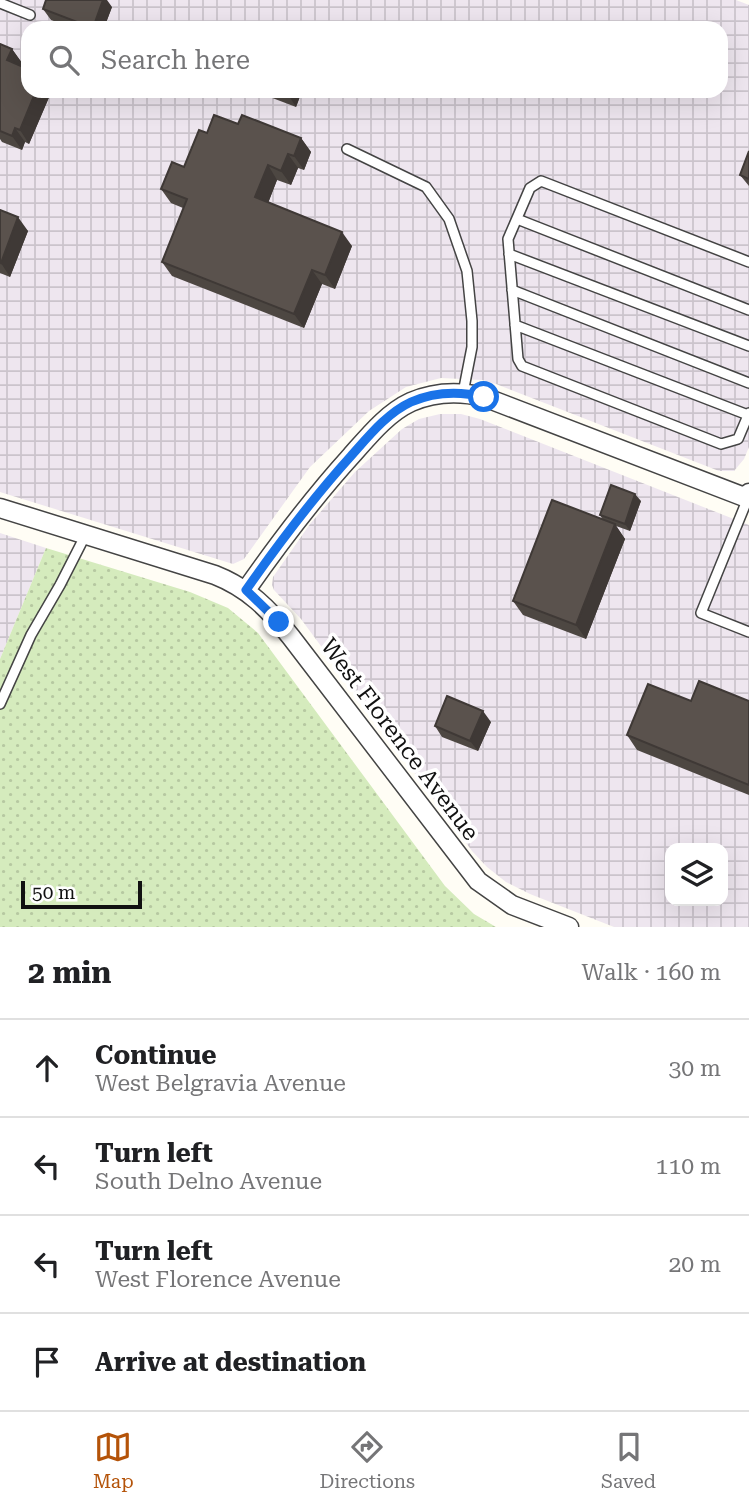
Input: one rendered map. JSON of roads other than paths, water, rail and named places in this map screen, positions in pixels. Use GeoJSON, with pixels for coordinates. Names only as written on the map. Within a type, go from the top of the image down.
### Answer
{"type":"FeatureCollection","features":[{"type":"Feature","properties":{"kind":"street"},"geometry":{"type":"LineString","coordinates":[[246,590],[316,495],[365,440],[397,410],[420,399],[441,394],[464,393],[498,402],[748,496]]}},
{"type":"Feature","properties":{"kind":"street","name":"West Florence Avenue"},"geometry":{"type":"LineString","coordinates":[[0,508],[215,576],[246,590],[291,636],[478,881],[512,905],[569,927]]}},
{"type":"Feature","properties":{"kind":"lane"},"geometry":{"type":"LineString","coordinates":[[0,3],[30,15]]}},
{"type":"Feature","properties":{"kind":"lane"},"geometry":{"type":"LineString","coordinates":[[347,149],[426,187],[449,219],[467,271],[472,321],[464,393]]}},
{"type":"Feature","properties":{"kind":"lane"},"geometry":{"type":"LineString","coordinates":[[515,325],[748,414],[738,439],[722,444],[522,366],[518,359],[515,325],[512,290],[509,254],[508,239],[530,188],[541,181],[749,262]]}},
{"type":"Feature","properties":{"kind":"lane"},"geometry":{"type":"LineString","coordinates":[[517,219],[749,310]]}},
{"type":"Feature","properties":{"kind":"lane"},"geometry":{"type":"LineString","coordinates":[[509,254],[749,346]]}},
{"type":"Feature","properties":{"kind":"lane"},"geometry":{"type":"LineString","coordinates":[[512,290],[749,383]]}},
{"type":"Feature","properties":{"kind":"lane"},"geometry":{"type":"LineString","coordinates":[[748,496],[701,613],[749,632]]}},
{"type":"Feature","properties":{"kind":"lane"},"geometry":{"type":"LineString","coordinates":[[0,704],[31,635],[61,585],[85,536]]}}]}
